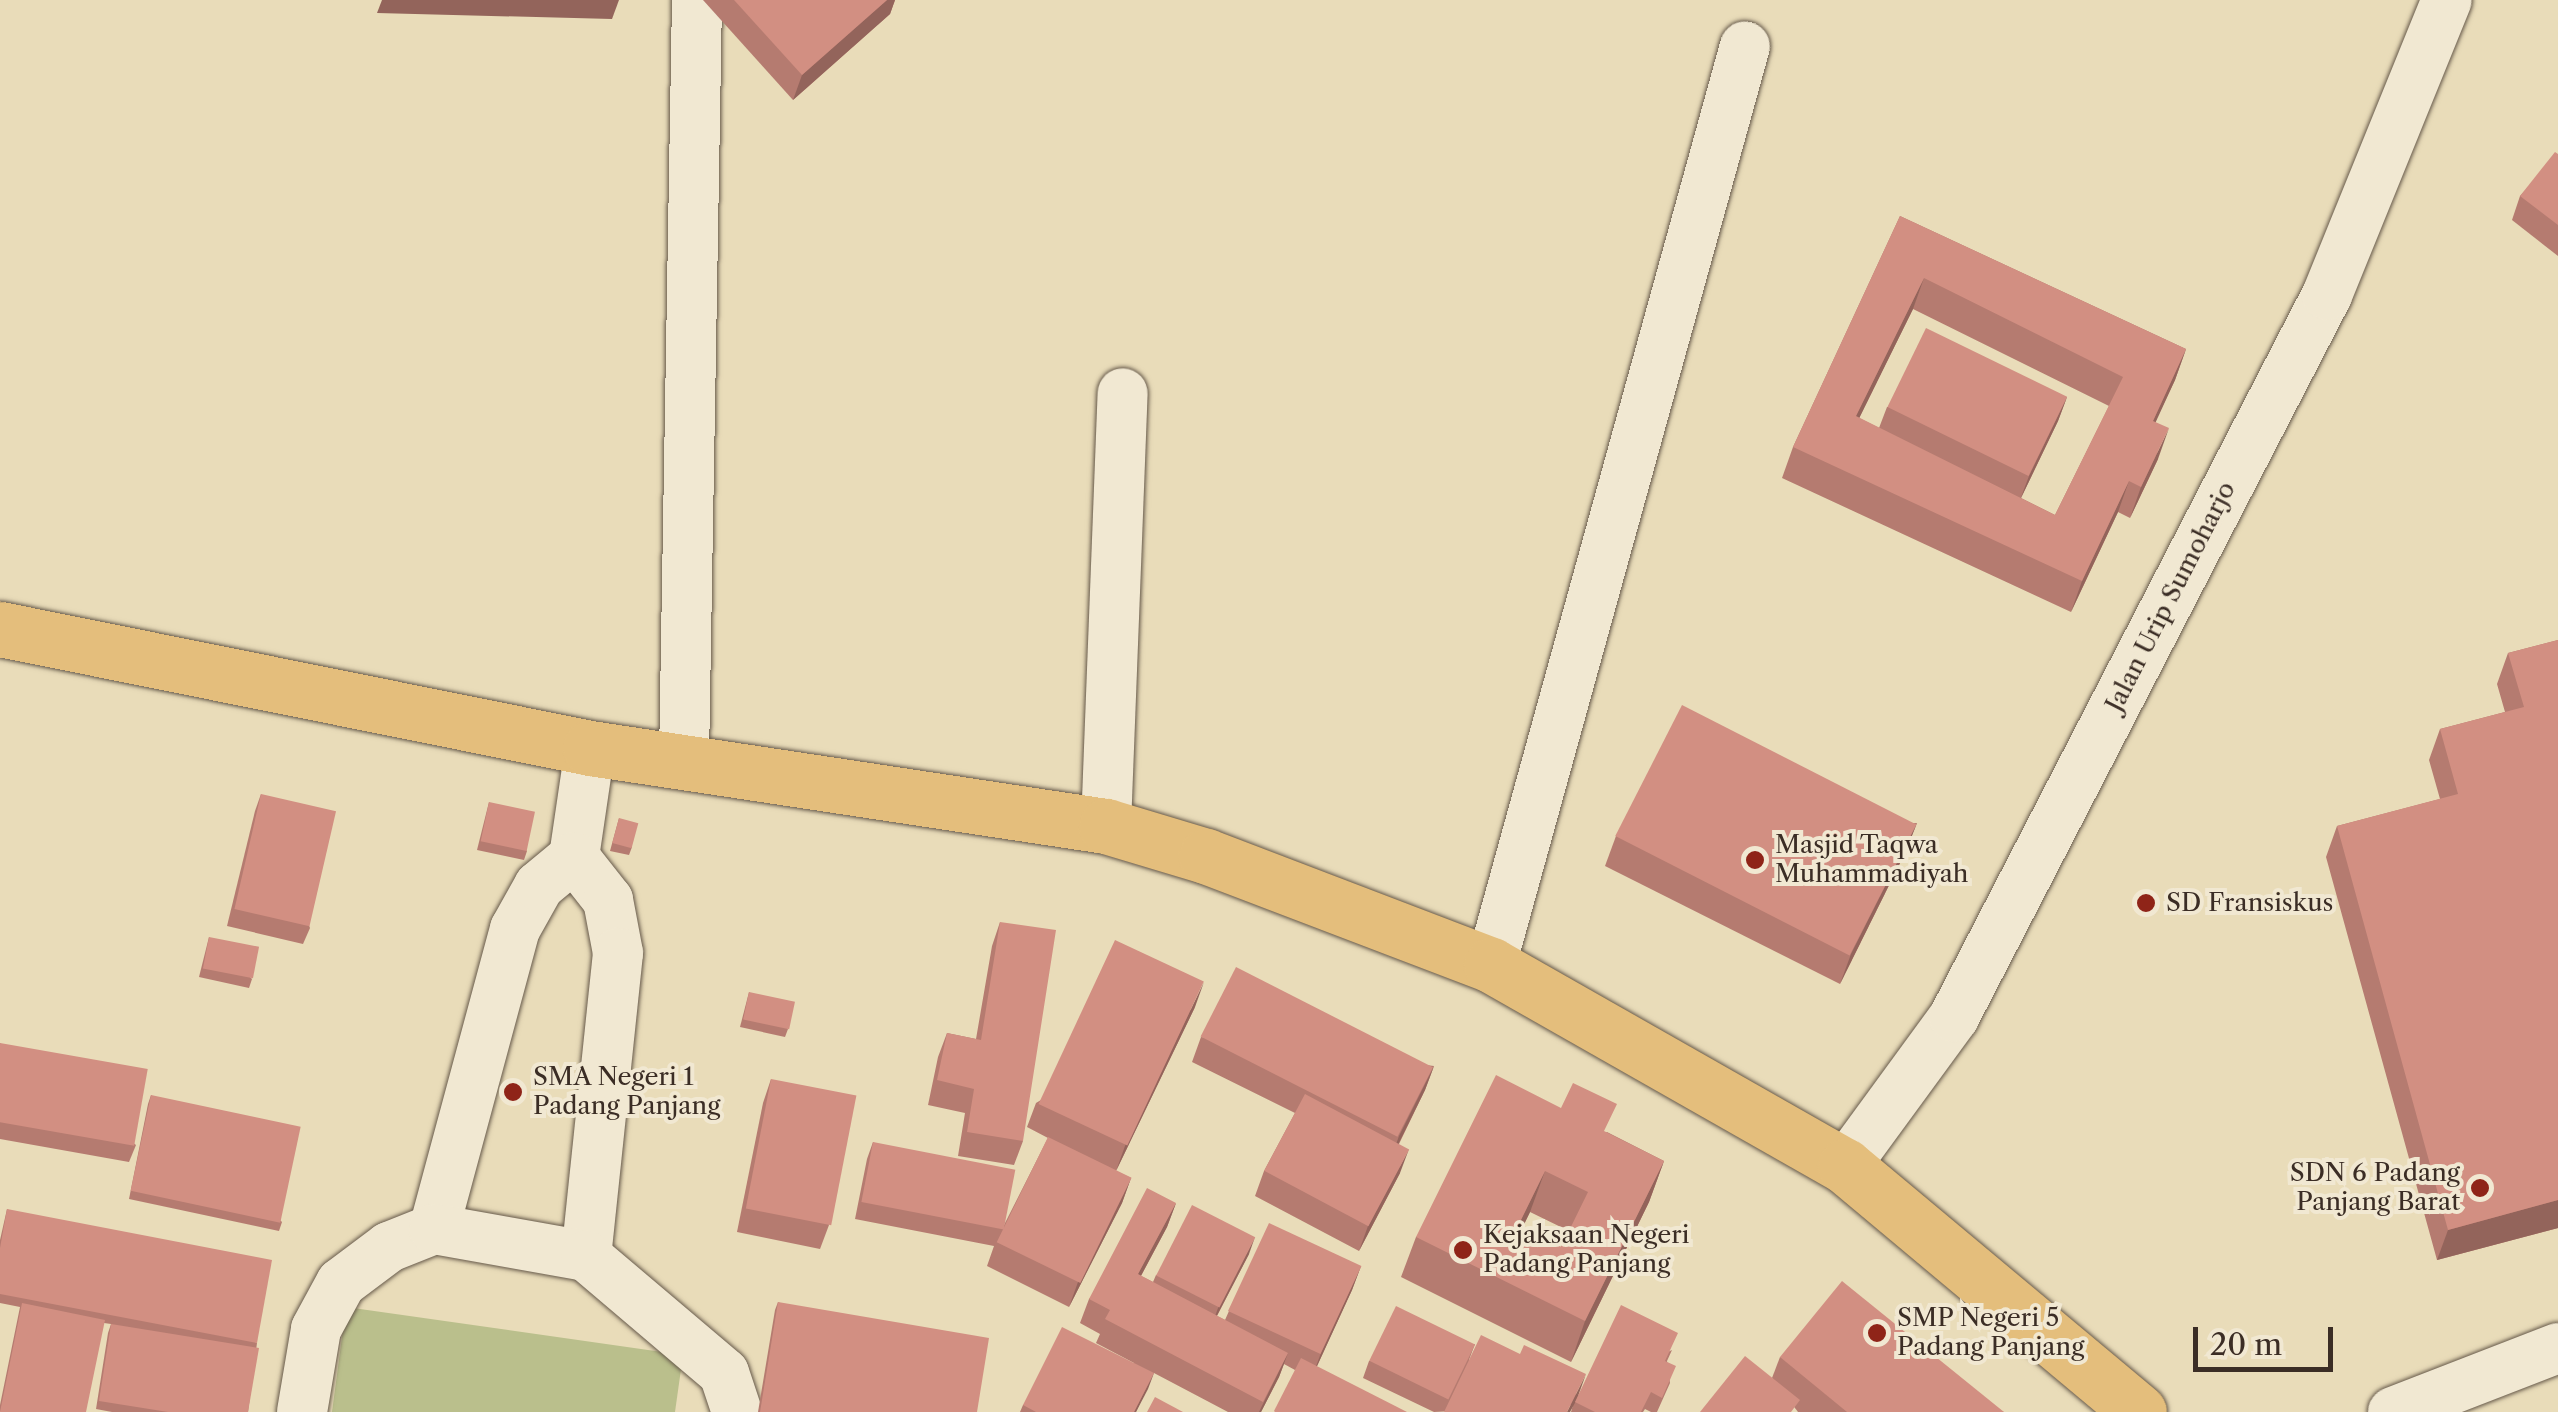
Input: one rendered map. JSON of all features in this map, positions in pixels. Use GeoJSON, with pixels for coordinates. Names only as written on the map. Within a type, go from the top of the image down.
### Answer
{"type":"FeatureCollection","features":[{"type":"Feature","properties":{"kind":"highway"},"geometry":{"type":"LineString","coordinates":[[0,628],[590,748],[684,759],[1106,826],[1492,965],[1845,1166],[2139,1412]]}},
{"type":"Feature","properties":{"kind":"street"},"geometry":{"type":"LineString","coordinates":[[684,759],[697,0]]}},
{"type":"Feature","properties":{"kind":"street","name":"Jalan Urip Sumoharjo"},"geometry":{"type":"LineString","coordinates":[[1845,1166],[1954,1017],[2009,912],[2326,295],[2447,0]]}},
{"type":"Feature","properties":{"kind":"street"},"geometry":{"type":"LineString","coordinates":[[1492,965],[1746,46]]}},
{"type":"Feature","properties":{"kind":"street"},"geometry":{"type":"LineString","coordinates":[[1106,826],[1124,394]]}},
{"type":"Feature","properties":{"kind":"street"},"geometry":{"type":"LineString","coordinates":[[434,1230],[514,930],[538,886],[574,857],[590,748]]}},
{"type":"Feature","properties":{"kind":"street"},"geometry":{"type":"LineString","coordinates":[[574,857],[608,900],[618,954],[586,1256]]}},
{"type":"Feature","properties":{"kind":"street"},"geometry":{"type":"LineString","coordinates":[[302,1412],[316,1329],[340,1283],[389,1247],[434,1230],[586,1256],[724,1373],[737,1412]]}},
{"type":"Feature","properties":{"kind":"street"},"geometry":{"type":"LineString","coordinates":[[2392,1412],[2558,1348]]}},
{"type":"Feature","properties":{"kind":"green space"},"geometry":{"type":"Polygon","coordinates":[[[346,1307],[683,1355],[675,1412],[332,1412],[346,1307]]]}},
{"type":"Feature","properties":{"kind":"building"},"geometry":{"type":"Polygon","coordinates":[[[734,0],[887,0],[802,75],[734,0]]]}},
{"type":"Feature","properties":{"kind":"building"},"geometry":{"type":"Polygon","coordinates":[[[2555,152],[2558,154],[2558,225],[2520,196],[2555,152]]]}},
{"type":"Feature","properties":{"kind":"building"},"geometry":{"type":"Polygon","coordinates":[[[1900,216],[2186,349],[2153,421],[2169,428],[2141,487],[2129,481],[2082,581],[1793,447],[1900,216]],[[1924,278],[1856,416],[2055,515],[2123,377],[1924,278]]]}},
{"type":"Feature","properties":{"kind":"building"},"geometry":{"type":"Polygon","coordinates":[[[1926,328],[2067,397],[2029,476],[1887,407],[1926,328]]]}},
{"type":"Feature","properties":{"kind":"building"},"geometry":{"type":"Polygon","coordinates":[[[2558,640],[2558,1200],[2448,1230],[2337,826],[2458,794],[2440,729],[2524,707],[2508,653],[2558,640]]]}},
{"type":"Feature","properties":{"kind":"building","name":"Masjid Taqwa Muhammadiyah"},"geometry":{"type":"Polygon","coordinates":[[[1682,705],[1916,824],[1850,955],[1615,836],[1682,705]]]}},
{"type":"Feature","properties":{"kind":"building"},"geometry":{"type":"Polygon","coordinates":[[[261,794],[336,811],[309,926],[234,909],[261,794]]]}},
{"type":"Feature","properties":{"kind":"building"},"geometry":{"type":"Polygon","coordinates":[[[489,802],[535,812],[527,851],[481,841],[489,802]]]}},
{"type":"Feature","properties":{"kind":"building"},"geometry":{"type":"Polygon","coordinates":[[[619,818],[638,823],[632,848],[612,843],[619,818]]]}},
{"type":"Feature","properties":{"kind":"building"},"geometry":{"type":"Polygon","coordinates":[[[1000,922],[1056,930],[1023,1141],[967,1132],[974,1089],[937,1080],[947,1033],[981,1040],[1000,922]]]}},
{"type":"Feature","properties":{"kind":"building"},"geometry":{"type":"Polygon","coordinates":[[[209,937],[259,947],[253,978],[203,968],[209,937]]]}},
{"type":"Feature","properties":{"kind":"building"},"geometry":{"type":"Polygon","coordinates":[[[1115,940],[1204,981],[1127,1145],[1039,1104],[1115,940]]]}},
{"type":"Feature","properties":{"kind":"building"},"geometry":{"type":"Polygon","coordinates":[[[1236,967],[1433,1067],[1398,1137],[1201,1036],[1236,967]]]}},
{"type":"Feature","properties":{"kind":"building"},"geometry":{"type":"Polygon","coordinates":[[[749,992],[795,1002],[789,1029],[743,1019],[749,992]]]}},
{"type":"Feature","properties":{"kind":"building"},"geometry":{"type":"Polygon","coordinates":[[[0,1043],[148,1069],[134,1146],[0,1122],[0,1043]]]}},
{"type":"Feature","properties":{"kind":"building","name":"Kejaksaan Negeri Padang Panjang"},"geometry":{"type":"Polygon","coordinates":[[[1496,1075],[1561,1108],[1573,1083],[1617,1104],[1604,1131],[1664,1161],[1585,1321],[1416,1237],[1496,1075]],[[1545,1171],[1518,1226],[1561,1247],[1588,1192],[1545,1171]]]}},
{"type":"Feature","properties":{"kind":"building"},"geometry":{"type":"Polygon","coordinates":[[[771,1079],[856,1096],[831,1225],[746,1209],[771,1079]]]}},
{"type":"Feature","properties":{"kind":"building"},"geometry":{"type":"Polygon","coordinates":[[[1305,1094],[1409,1149],[1368,1226],[1264,1171],[1305,1094]]]}},
{"type":"Feature","properties":{"kind":"building"},"geometry":{"type":"Polygon","coordinates":[[[151,1095],[301,1127],[280,1223],[131,1191],[151,1095]]]}},
{"type":"Feature","properties":{"kind":"building"},"geometry":{"type":"Polygon","coordinates":[[[1048,1137],[1132,1178],[1080,1283],[997,1242],[1048,1137]]]}},
{"type":"Feature","properties":{"kind":"building"},"geometry":{"type":"Polygon","coordinates":[[[873,1142],[1015,1170],[1004,1230],[861,1202],[873,1142]]]}},
{"type":"Feature","properties":{"kind":"building"},"geometry":{"type":"Polygon","coordinates":[[[1147,1188],[1176,1203],[1138,1274],[1288,1353],[1263,1402],[1105,1319],[1110,1310],[1089,1299],[1147,1188]]]}},
{"type":"Feature","properties":{"kind":"building"},"geometry":{"type":"Polygon","coordinates":[[[1192,1205],[1255,1237],[1219,1308],[1156,1275],[1192,1205]]]}},
{"type":"Feature","properties":{"kind":"building"},"geometry":{"type":"Polygon","coordinates":[[[7,1209],[272,1260],[257,1343],[0,1294],[0,1248],[7,1209]]]}},
{"type":"Feature","properties":{"kind":"building"},"geometry":{"type":"Polygon","coordinates":[[[1269,1223],[1361,1266],[1320,1354],[1228,1311],[1269,1223]]]}},
{"type":"Feature","properties":{"kind":"building"},"geometry":{"type":"Polygon","coordinates":[[[1842,1281],[2004,1412],[1847,1412],[1780,1357],[1842,1281]]]}},
{"type":"Feature","properties":{"kind":"building"},"geometry":{"type":"Polygon","coordinates":[[[778,1302],[989,1338],[977,1412],[760,1412],[778,1302]]]}},
{"type":"Feature","properties":{"kind":"building"},"geometry":{"type":"Polygon","coordinates":[[[22,1303],[105,1320],[86,1412],[0,1412],[22,1303]]]}},
{"type":"Feature","properties":{"kind":"building"},"geometry":{"type":"Polygon","coordinates":[[[1621,1305],[1678,1333],[1665,1361],[1676,1366],[1662,1398],[1651,1392],[1641,1412],[1595,1412],[1575,1402],[1621,1305]]]}},
{"type":"Feature","properties":{"kind":"building"},"geometry":{"type":"Polygon","coordinates":[[[1396,1306],[1475,1345],[1448,1399],[1369,1361],[1396,1306]]]}},
{"type":"Feature","properties":{"kind":"building"},"geometry":{"type":"Polygon","coordinates":[[[111,1324],[259,1348],[248,1412],[168,1412],[99,1401],[111,1324]]]}},
{"type":"Feature","properties":{"kind":"building"},"geometry":{"type":"Polygon","coordinates":[[[1062,1327],[1154,1373],[1134,1412],[1036,1412],[1023,1405],[1062,1327]]]}},
{"type":"Feature","properties":{"kind":"building"},"geometry":{"type":"Polygon","coordinates":[[[1481,1335],[1520,1354],[1524,1345],[1586,1374],[1567,1412],[1444,1412],[1481,1335]]]}},
{"type":"Feature","properties":{"kind":"building"},"geometry":{"type":"Polygon","coordinates":[[[1745,1356],[1800,1400],[1791,1412],[1700,1412],[1745,1356]]]}},
{"type":"Feature","properties":{"kind":"building"},"geometry":{"type":"Polygon","coordinates":[[[1301,1358],[1407,1412],[1275,1412],[1301,1358]]]}},
{"type":"Feature","properties":{"kind":"building"},"geometry":{"type":"Polygon","coordinates":[[[1155,1397],[1183,1412],[1147,1412],[1155,1397]]]}},
{"type":"Feature","properties":{"kind":"place","name":"Masjid Taqwa Muhammadiyah"},"geometry":{"type":"Point","coordinates":[1755,860]}},
{"type":"Feature","properties":{"kind":"place","name":"SD Fransiskus"},"geometry":{"type":"Point","coordinates":[2146,903]}},
{"type":"Feature","properties":{"kind":"place","name":"SMA Negeri 1 Padang Panjang"},"geometry":{"type":"Point","coordinates":[513,1092]}},
{"type":"Feature","properties":{"kind":"place","name":"SDN 6 Padang Panjang Barat"},"geometry":{"type":"Point","coordinates":[2480,1188]}},
{"type":"Feature","properties":{"kind":"place","name":"Kejaksaan Negeri Padang Panjang"},"geometry":{"type":"Point","coordinates":[1463,1250]}},
{"type":"Feature","properties":{"kind":"place","name":"SMP Negeri 5 Padang Panjang"},"geometry":{"type":"Point","coordinates":[1877,1333]}}]}
